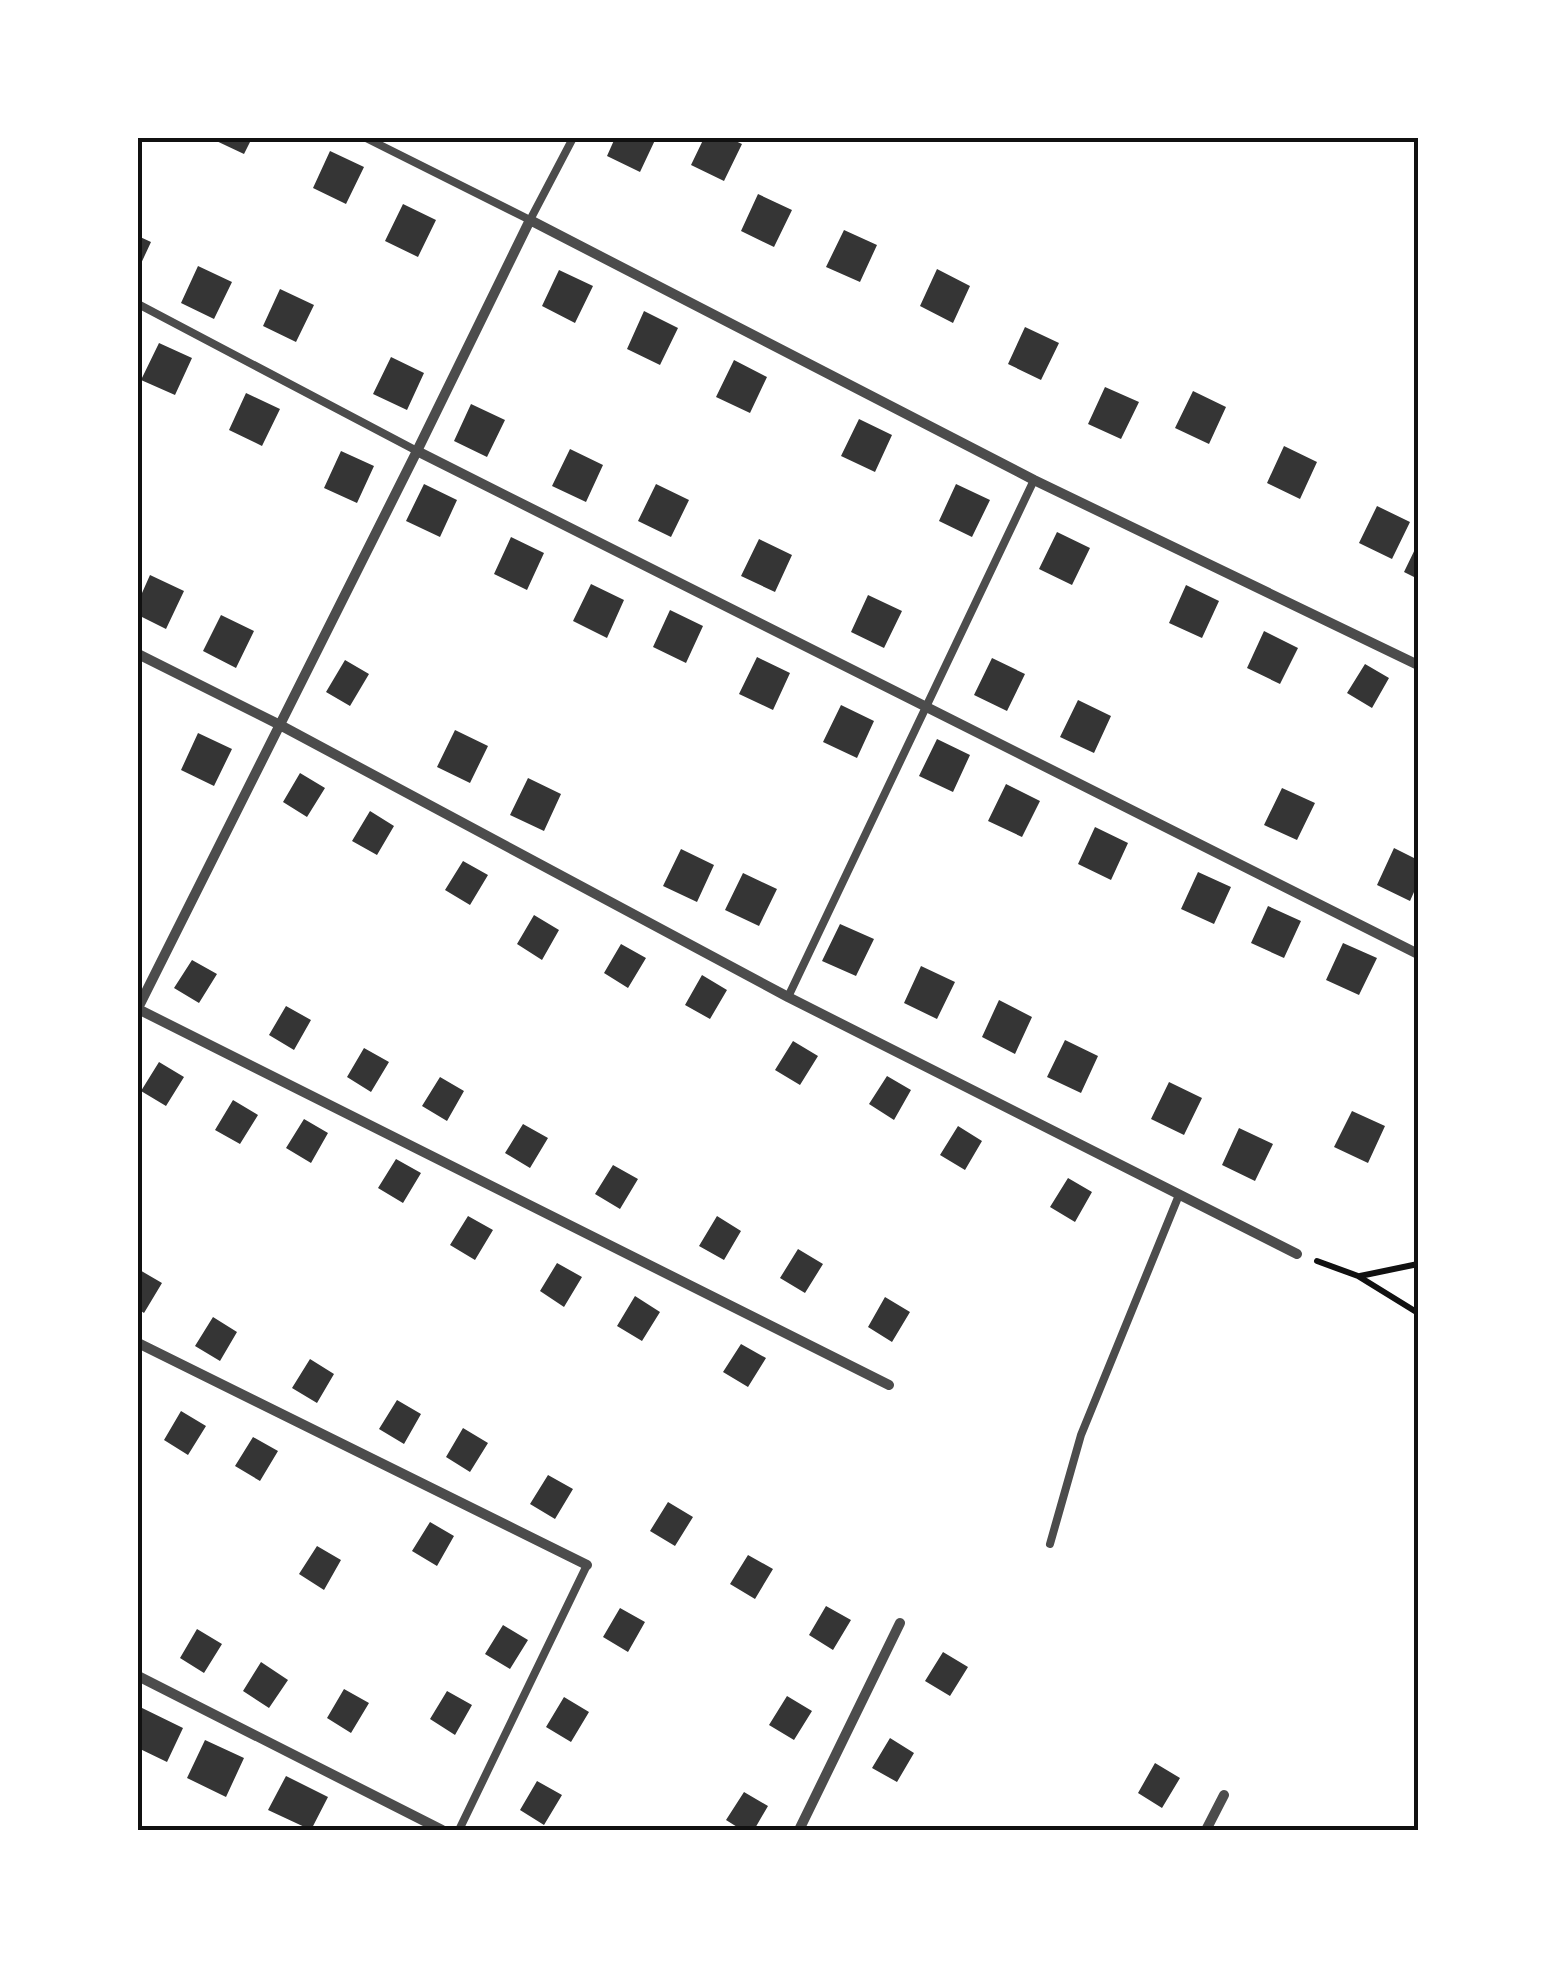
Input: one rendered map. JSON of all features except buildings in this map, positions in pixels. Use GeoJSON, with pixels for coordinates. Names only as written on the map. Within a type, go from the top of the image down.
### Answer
{"type":"FeatureCollection","features":[{"type":"Feature","properties":{"kind":"street"},"geometry":{"type":"LineString","coordinates":[[889,1385],[138,1009],[530,220],[1034,480],[1418,665]]}},
{"type":"Feature","properties":{"kind":"street"},"geometry":{"type":"LineString","coordinates":[[417,451],[1418,954]]}},
{"type":"Feature","properties":{"kind":"street"},"geometry":{"type":"LineString","coordinates":[[138,654],[788,996],[1296,1254]]}},
{"type":"Feature","properties":{"kind":"street"},"geometry":{"type":"LineString","coordinates":[[138,1343],[587,1565]]}},
{"type":"Feature","properties":{"kind":"street"},"geometry":{"type":"LineString","coordinates":[[799,1830],[900,1623]]}},
{"type":"Feature","properties":{"kind":"street"},"geometry":{"type":"LineString","coordinates":[[138,1676],[442,1830]]}},
{"type":"Feature","properties":{"kind":"street"},"geometry":{"type":"LineString","coordinates":[[1206,1830],[1224,1795]]}},
{"type":"Feature","properties":{"kind":"lane"},"geometry":{"type":"LineString","coordinates":[[366,138],[530,220],[572,138]]}},
{"type":"Feature","properties":{"kind":"lane"},"geometry":{"type":"LineString","coordinates":[[138,304],[417,451]]}},
{"type":"Feature","properties":{"kind":"lane"},"geometry":{"type":"LineString","coordinates":[[788,996],[1034,480]]}},
{"type":"Feature","properties":{"kind":"lane"},"geometry":{"type":"LineString","coordinates":[[1050,1544],[1081,1434],[1180,1195]]}},
{"type":"Feature","properties":{"kind":"lane"},"geometry":{"type":"LineString","coordinates":[[459,1830],[587,1565]]}},
{"type":"Feature","properties":{"kind":"path"},"geometry":{"type":"LineString","coordinates":[[1296,1254],[1358,1276],[1418,1313]]}},
{"type":"Feature","properties":{"kind":"path"},"geometry":{"type":"LineString","coordinates":[[1358,1276],[1418,1264]]}}]}
